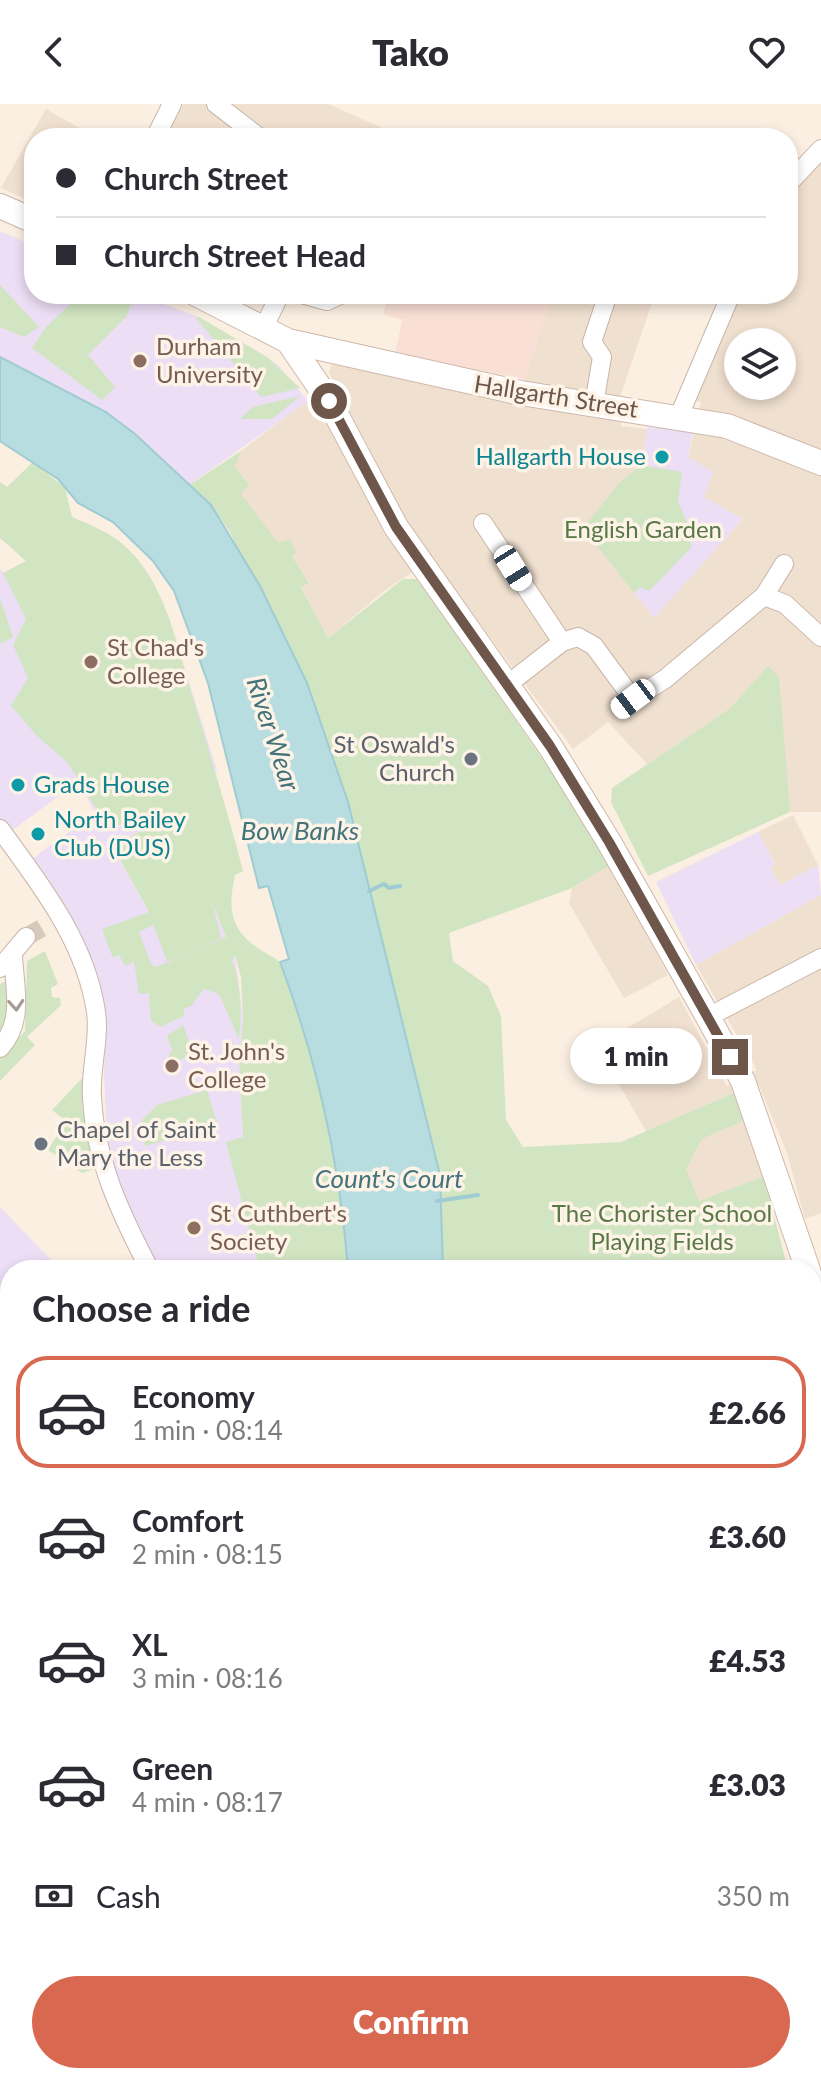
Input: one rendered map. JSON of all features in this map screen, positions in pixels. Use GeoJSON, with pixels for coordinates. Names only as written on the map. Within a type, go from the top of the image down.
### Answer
{"type":"FeatureCollection","features":[{"type":"Feature","properties":{"kind":"street"},"geometry":{"type":"LineString","coordinates":[[160,128],[172,104]]}},
{"type":"Feature","properties":{"kind":"street"},"geometry":{"type":"LineString","coordinates":[[216,104],[247,128]]}},
{"type":"Feature","properties":{"kind":"street"},"geometry":{"type":"LineString","coordinates":[[798,173],[821,149]]}},
{"type":"Feature","properties":{"kind":"street"},"geometry":{"type":"LineString","coordinates":[[0,206],[24,217]]}},
{"type":"Feature","properties":{"kind":"street"},"geometry":{"type":"LineString","coordinates":[[217,304],[288,341],[329,401],[396,527],[550,746],[609,842],[743,1081],[805,1260]]}},
{"type":"Feature","properties":{"kind":"street"},"geometry":{"type":"LineString","coordinates":[[264,327],[275,304]]}},
{"type":"Feature","properties":{"kind":"street"},"geometry":{"type":"LineString","coordinates":[[594,404],[602,357],[592,342],[605,304]]}},
{"type":"Feature","properties":{"kind":"street"},"geometry":{"type":"LineString","coordinates":[[679,416],[727,304]]}},
{"type":"Feature","properties":{"kind":"street","name":"Hallgarth Street"},"geometry":{"type":"LineString","coordinates":[[288,341],[463,381],[727,426],[821,463]]}},
{"type":"Feature","properties":{"kind":"street"},"geometry":{"type":"LineString","coordinates":[[483,523],[562,642]]}},
{"type":"Feature","properties":{"kind":"street"},"geometry":{"type":"LineString","coordinates":[[507,685],[562,642],[578,637],[587,639],[626,704],[665,679],[764,596],[784,564]]}},
{"type":"Feature","properties":{"kind":"street"},"geometry":{"type":"LineString","coordinates":[[764,596],[785,604],[821,637]]}},
{"type":"Feature","properties":{"kind":"street"},"geometry":{"type":"LineString","coordinates":[[0,829],[83,967],[96,1013],[91,1096],[107,1179],[124,1223],[144,1260]]}},
{"type":"Feature","properties":{"kind":"street"},"geometry":{"type":"LineString","coordinates":[[0,1048],[12,1036],[17,1022],[6,962],[26,937]]}},
{"type":"Feature","properties":{"kind":"street"},"geometry":{"type":"LineString","coordinates":[[708,1017],[821,958]]}},
{"type":"Feature","properties":{"kind":"shaded area"},"geometry":{"type":"Polygon","coordinates":[[[183,104],[328,104],[382,128],[171,128],[183,104]]]}},
{"type":"Feature","properties":{"kind":"shaded area"},"geometry":{"type":"Polygon","coordinates":[[[46,109],[79,128],[35,128],[46,109]]]}},
{"type":"Feature","properties":{"kind":"shaded area"},"geometry":{"type":"Polygon","coordinates":[[[24,148],[24,198],[1,188],[24,148]]]}},
{"type":"Feature","properties":{"kind":"shaded area"},"geometry":{"type":"Polygon","coordinates":[[[821,155],[821,812],[790,812],[768,666],[729,709],[647,764],[608,722],[573,749],[432,559],[384,591],[328,638],[301,586],[309,582],[292,556],[290,539],[278,544],[240,493],[234,467],[241,451],[333,381],[329,372],[333,361],[517,403],[549,304],[652,304],[620,397],[621,426],[647,429],[642,465],[621,481],[634,593],[654,617],[743,519],[704,497],[688,458],[701,402],[690,400],[733,304],[798,304],[798,180],[821,155]]]}},
{"type":"Feature","properties":{"kind":"shaded area","name":"Durham University"},"geometry":{"type":"Polygon","coordinates":[[[0,231],[24,242],[24,304],[164,304],[199,317],[277,364],[308,401],[188,486],[135,434],[106,412],[0,357],[0,231]]]}},
{"type":"Feature","properties":{"kind":"shaded area"},"geometry":{"type":"Polygon","coordinates":[[[386,304],[549,304],[525,379],[395,355],[402,320],[383,314],[386,304]]]}},
{"type":"Feature","properties":{"kind":"shaded area"},"geometry":{"type":"Polygon","coordinates":[[[647,427],[693,431],[688,457],[713,472],[704,497],[743,519],[654,618],[583,528],[621,481],[642,465],[647,427]]]}},
{"type":"Feature","properties":{"kind":"shaded area"},"geometry":{"type":"Polygon","coordinates":[[[133,554],[151,578],[169,619],[217,770],[135,816],[141,831],[112,845],[155,924],[213,900],[235,954],[243,1018],[239,1063],[243,1137],[277,1260],[154,1260],[115,1177],[107,1143],[106,1033],[100,998],[67,908],[32,859],[95,813],[79,781],[10,832],[0,819],[0,569],[3,572],[133,554]]]}},
{"type":"Feature","properties":{"kind":"shaded area"},"geometry":{"type":"Polygon","coordinates":[[[793,815],[818,865],[780,885],[770,867],[775,864],[758,832],[793,815]]]}},
{"type":"Feature","properties":{"kind":"shaded area"},"geometry":{"type":"Polygon","coordinates":[[[758,832],[775,865],[770,868],[780,885],[818,865],[821,895],[696,965],[656,882],[758,832]]]}},
{"type":"Feature","properties":{"kind":"shaded area"},"geometry":{"type":"Polygon","coordinates":[[[610,865],[668,975],[624,998],[569,903],[572,888],[610,865]]]}},
{"type":"Feature","properties":{"kind":"shaded area"},"geometry":{"type":"Polygon","coordinates":[[[821,895],[821,1213],[805,1219],[787,1153],[758,1083],[651,1140],[597,1046],[679,997],[727,1086],[757,1070],[696,965],[821,895]]]}},
{"type":"Feature","properties":{"kind":"shaded area"},"geometry":{"type":"Polygon","coordinates":[[[745,1120],[764,1176],[699,1201],[686,1169],[702,1139],[745,1120]]]}},
{"type":"Feature","properties":{"kind":"shaded area"},"geometry":{"type":"Polygon","coordinates":[[[0,1207],[51,1260],[0,1260],[0,1207]]]}},
{"type":"Feature","properties":{"kind":"green space"},"geometry":{"type":"Polygon","coordinates":[[[0,285],[39,327],[24,337],[0,327],[0,285]]]}},
{"type":"Feature","properties":{"kind":"green space"},"geometry":{"type":"Polygon","coordinates":[[[70,304],[131,304],[127,316],[88,355],[115,387],[102,400],[32,348],[46,327],[70,304]]]}},
{"type":"Feature","properties":{"kind":"green space"},"geometry":{"type":"Polygon","coordinates":[[[196,318],[267,357],[300,388],[261,397],[196,318]]]}},
{"type":"Feature","properties":{"kind":"green space"},"geometry":{"type":"Polygon","coordinates":[[[300,396],[272,419],[240,419],[253,407],[300,396]]]}},
{"type":"Feature","properties":{"kind":"green space","name":"The Chorister School Playing Fields"},"geometry":{"type":"Polygon","coordinates":[[[241,451],[235,467],[249,485],[241,494],[278,543],[290,539],[296,552],[292,556],[309,583],[301,587],[328,638],[403,579],[417,579],[549,768],[610,865],[572,888],[449,933],[453,961],[488,986],[501,1016],[506,1120],[523,1147],[621,1142],[734,1093],[745,1120],[702,1139],[686,1169],[699,1201],[764,1176],[785,1260],[443,1260],[440,1175],[348,802],[230,532],[211,505],[188,486],[241,451]]]}},
{"type":"Feature","properties":{"kind":"green space"},"geometry":{"type":"Polygon","coordinates":[[[33,462],[65,488],[72,517],[113,537],[127,548],[156,588],[177,643],[243,871],[235,875],[232,899],[234,920],[244,937],[281,964],[307,1040],[333,1154],[347,1260],[257,1260],[226,1142],[243,1137],[239,1063],[243,1018],[241,977],[235,955],[232,960],[240,999],[239,1039],[219,994],[204,989],[191,1006],[183,1009],[185,1015],[161,1027],[151,1021],[149,993],[139,994],[134,962],[125,966],[119,955],[113,958],[102,929],[149,912],[112,845],[141,831],[135,816],[109,830],[68,763],[35,734],[11,706],[28,678],[13,645],[26,619],[3,573],[26,561],[0,538],[0,482],[7,487],[33,462]],[[212,901],[221,938],[194,950],[226,937],[212,901]],[[153,925],[139,932],[151,964],[156,967],[168,962],[153,925]]]}},
{"type":"Feature","properties":{"kind":"green space","name":"English Garden"},"geometry":{"type":"Polygon","coordinates":[[[642,465],[682,472],[678,501],[692,534],[691,548],[649,591],[640,587],[634,593],[583,528],[621,481],[642,465]]]}},
{"type":"Feature","properties":{"kind":"green space"},"geometry":{"type":"Polygon","coordinates":[[[0,598],[13,637],[0,644],[0,598]]]}},
{"type":"Feature","properties":{"kind":"green space"},"geometry":{"type":"Polygon","coordinates":[[[768,666],[779,677],[790,812],[648,876],[611,802],[612,788],[729,709],[768,666]]]}},
{"type":"Feature","properties":{"kind":"green space"},"geometry":{"type":"Polygon","coordinates":[[[45,951],[58,984],[51,988],[52,997],[60,998],[61,1005],[27,1037],[35,1045],[0,1081],[0,1058],[25,1031],[27,961],[45,951]]]}},
{"type":"Feature","properties":{"kind":"green space"},"geometry":{"type":"Polygon","coordinates":[[[8,982],[12,1022],[0,1037],[0,984],[8,982]]]}},
{"type":"Feature","properties":{"kind":"green space"},"geometry":{"type":"Polygon","coordinates":[[[183,1025],[194,1055],[170,1063],[169,1053],[173,1052],[167,1036],[183,1025]]]}},
{"type":"Feature","properties":{"kind":"green space"},"geometry":{"type":"Polygon","coordinates":[[[87,1073],[82,1106],[99,1162],[95,1169],[82,1173],[48,1150],[66,1121],[52,1110],[87,1073]]]}},
{"type":"Feature","properties":{"kind":"green space"},"geometry":{"type":"Polygon","coordinates":[[[207,1090],[218,1126],[145,1146],[142,1120],[157,1105],[207,1090]]]}},
{"type":"Feature","properties":{"kind":"water","name":"Bow Banks"},"geometry":{"type":"Polygon","coordinates":[[[0,357],[106,412],[135,434],[211,505],[260,586],[307,683],[348,802],[440,1175],[443,1260],[347,1260],[325,1113],[305,1037],[280,962],[289,959],[268,886],[259,888],[208,683],[174,591],[153,561],[113,522],[78,503],[58,479],[0,441],[0,357]]]}},
{"type":"Feature","properties":{"kind":"waterway"},"geometry":{"type":"LineString","coordinates":[[369,891],[384,884],[389,888],[400,886]]}},
{"type":"Feature","properties":{"kind":"waterway","name":"Count's Court"},"geometry":{"type":"LineString","coordinates":[[437,1201],[478,1195]]}},
{"type":"Feature","properties":{"kind":"tunnel"},"geometry":{"type":"LineString","coordinates":[[26,937],[47,925]]}},
{"type":"Feature","properties":{"kind":"place","name":"Durham University"},"geometry":{"type":"Point","coordinates":[140,361]}},
{"type":"Feature","properties":{"kind":"place","name":"Hallgarth House"},"geometry":{"type":"Point","coordinates":[662,457]}},
{"type":"Feature","properties":{"kind":"place","name":"St Chad's College"},"geometry":{"type":"Point","coordinates":[91,662]}},
{"type":"Feature","properties":{"kind":"place","name":"St Oswald's Church"},"geometry":{"type":"Point","coordinates":[471,759]}},
{"type":"Feature","properties":{"kind":"place","name":"Grads House"},"geometry":{"type":"Point","coordinates":[18,785]}},
{"type":"Feature","properties":{"kind":"place","name":"North Bailey Club (DUS)"},"geometry":{"type":"Point","coordinates":[38,834]}},
{"type":"Feature","properties":{"kind":"place","name":"St. John's College"},"geometry":{"type":"Point","coordinates":[172,1066]}},
{"type":"Feature","properties":{"kind":"place","name":"Chapel of Saint Mary the Less"},"geometry":{"type":"Point","coordinates":[41,1144]}},
{"type":"Feature","properties":{"kind":"place","name":"St Cuthbert's Society"},"geometry":{"type":"Point","coordinates":[194,1228]}},
{"type":"Feature","properties":{"kind":"route"},"geometry":{"type":"LineString","coordinates":[[329,401],[396,527],[550,746],[609,842],[730,1057]]}},
{"type":"Feature","properties":{"kind":"water label","name":"River Wear"},"geometry":{"type":"Point","coordinates":[273,734]}}]}
